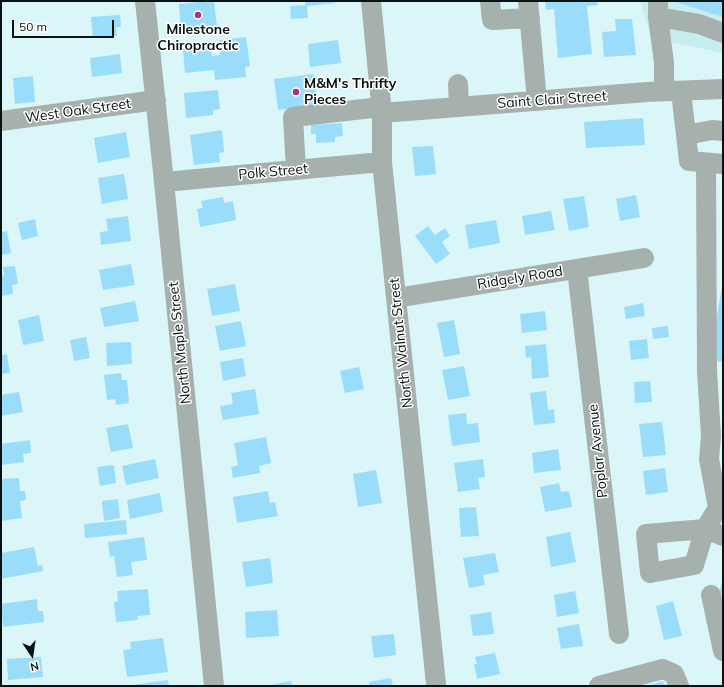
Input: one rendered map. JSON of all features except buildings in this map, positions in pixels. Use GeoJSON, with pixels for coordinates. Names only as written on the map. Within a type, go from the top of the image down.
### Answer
{"type":"FeatureCollection","features":[{"type":"Feature","properties":{"kind":"street","name":"North Maple Street"},"geometry":{"type":"LineString","coordinates":[[145,1],[214,686]]}},
{"type":"Feature","properties":{"kind":"street","name":"North Walnut Street"},"geometry":{"type":"LineString","coordinates":[[371,1],[382,110],[382,162],[436,684]]}},
{"type":"Feature","properties":{"kind":"street"},"geometry":{"type":"LineString","coordinates":[[491,11],[529,9],[537,101]]}},
{"type":"Feature","properties":{"kind":"street"},"geometry":{"type":"LineString","coordinates":[[723,33],[658,9],[664,62],[686,135],[689,161],[715,163],[715,373],[717,436],[709,459],[717,476],[721,508],[705,529],[723,536]]}},
{"type":"Feature","properties":{"kind":"street"},"geometry":{"type":"LineString","coordinates":[[458,84],[459,107]]}},
{"type":"Feature","properties":{"kind":"street","name":"Saint Clair Street"},"geometry":{"type":"LineString","coordinates":[[296,170],[293,117],[382,110],[459,107],[673,91],[723,89]]}},
{"type":"Feature","properties":{"kind":"street","name":"West Oak Street"},"geometry":{"type":"LineString","coordinates":[[1,121],[156,100]]}},
{"type":"Feature","properties":{"kind":"street"},"geometry":{"type":"LineString","coordinates":[[686,135],[712,130],[723,131]]}},
{"type":"Feature","properties":{"kind":"street","name":"Polk Street"},"geometry":{"type":"LineString","coordinates":[[164,182],[382,162]]}},
{"type":"Feature","properties":{"kind":"street","name":"Ridgely Road"},"geometry":{"type":"LineString","coordinates":[[396,298],[644,258]]}},
{"type":"Feature","properties":{"kind":"street","name":"Poplar Avenue"},"geometry":{"type":"LineString","coordinates":[[577,269],[618,634]]}},
{"type":"Feature","properties":{"kind":"street"},"geometry":{"type":"LineString","coordinates":[[711,595],[723,651]]}},
{"type":"Feature","properties":{"kind":"street"},"geometry":{"type":"LineString","coordinates":[[599,686],[664,669],[674,674],[679,686]]}},
{"type":"Feature","properties":{"kind":"shaded area"},"geometry":{"type":"Polygon","coordinates":[[[640,1],[723,1],[723,53],[651,38],[640,1]]]}},
{"type":"Feature","properties":{"kind":"place","name":"Milestone Chiropractic"},"geometry":{"type":"Point","coordinates":[198,15]}},
{"type":"Feature","properties":{"kind":"place","name":"M&M's Thrifty Pieces"},"geometry":{"type":"Point","coordinates":[296,92]}}]}
